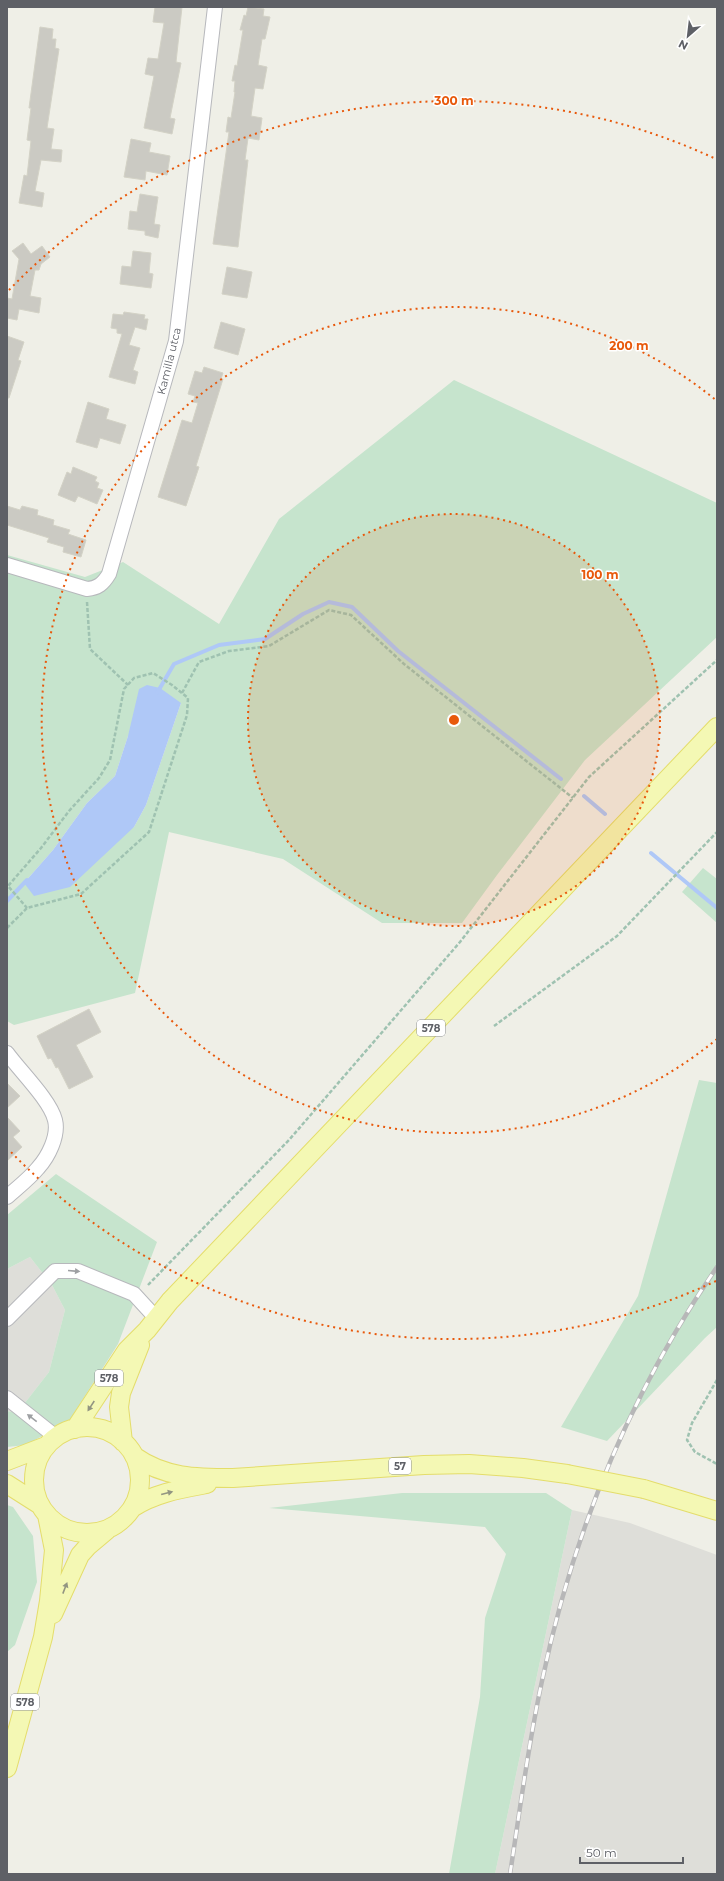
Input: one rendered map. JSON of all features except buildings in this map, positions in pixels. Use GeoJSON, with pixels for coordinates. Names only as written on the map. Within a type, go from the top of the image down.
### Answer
{"type":"FeatureCollection","features":[{"type":"Feature","properties":{"kind":"main road","name":"578"},"geometry":{"type":"LineString","coordinates":[[75,1429],[127,1350],[216,1252],[717,727]]}},
{"type":"Feature","properties":{"kind":"main road","name":"578"},"geometry":{"type":"LineString","coordinates":[[124,1442],[120,1407],[121,1393],[151,1324]]}},
{"type":"Feature","properties":{"kind":"main road","name":"57"},"geometry":{"type":"LineString","coordinates":[[7,1461],[51,1442],[75,1429],[84,1427],[101,1429],[109,1432],[124,1442],[134,1456],[139,1471],[140,1486],[132,1508],[122,1520],[108,1529],[94,1533],[72,1531],[58,1525],[44,1510],[7,1484]]}},
{"type":"Feature","properties":{"kind":"main road"},"geometry":{"type":"LineString","coordinates":[[44,1510],[36,1492],[34,1478],[39,1458],[51,1442]]}},
{"type":"Feature","properties":{"kind":"main road","name":"57"},"geometry":{"type":"LineString","coordinates":[[134,1456],[147,1465],[168,1473],[204,1478],[233,1478],[424,1465],[469,1464],[523,1468],[567,1474],[644,1489],[717,1511]]}},
{"type":"Feature","properties":{"kind":"main road","name":"57"},"geometry":{"type":"LineString","coordinates":[[132,1508],[158,1495],[233,1478]]}},
{"type":"Feature","properties":{"kind":"main road","name":"578"},"geometry":{"type":"LineString","coordinates":[[7,1768],[43,1637],[53,1577],[54,1550],[44,1510]]}},
{"type":"Feature","properties":{"kind":"main road","name":"578"},"geometry":{"type":"LineString","coordinates":[[43,1637],[71,1572],[80,1555],[108,1529]]}},
{"type":"Feature","properties":{"kind":"street","name":"Kamilla utca"},"geometry":{"type":"LineString","coordinates":[[87,589],[96,588],[104,582],[109,574],[176,341],[215,7]]}},
{"type":"Feature","properties":{"kind":"street"},"geometry":{"type":"LineString","coordinates":[[7,565],[87,589]]}},
{"type":"Feature","properties":{"kind":"street"},"geometry":{"type":"LineString","coordinates":[[7,1054],[48,1105],[55,1121],[56,1131],[50,1152],[38,1168],[7,1197]]}},
{"type":"Feature","properties":{"kind":"street"},"geometry":{"type":"LineString","coordinates":[[7,1319],[40,1284],[55,1271],[78,1271],[134,1294],[151,1324]]}},
{"type":"Feature","properties":{"kind":"street"},"geometry":{"type":"LineString","coordinates":[[7,1398],[51,1442]]}},
{"type":"Feature","properties":{"kind":"path"},"geometry":{"type":"LineString","coordinates":[[87,589],[90,650],[128,685]]}},
{"type":"Feature","properties":{"kind":"path"},"geometry":{"type":"LineString","coordinates":[[182,693],[199,662],[229,651],[269,646],[329,610],[351,615],[404,664],[573,798]]}},
{"type":"Feature","properties":{"kind":"path"},"geometry":{"type":"LineString","coordinates":[[148,1285],[289,1140],[460,942],[590,777],[717,660]]}},
{"type":"Feature","properties":{"kind":"path"},"geometry":{"type":"LineString","coordinates":[[7,928],[27,908],[81,894],[149,832],[187,715],[188,698],[172,685],[153,673],[134,678],[124,689],[110,760],[99,778],[69,811],[41,848],[8,886],[27,908]]}},
{"type":"Feature","properties":{"kind":"path"},"geometry":{"type":"LineString","coordinates":[[494,1026],[617,936],[717,832]]}},
{"type":"Feature","properties":{"kind":"path"},"geometry":{"type":"LineString","coordinates":[[717,1380],[692,1423],[687,1440],[695,1452],[717,1464]]}},
{"type":"Feature","properties":{"kind":"shaded area"},"geometry":{"type":"Polygon","coordinates":[[[30,1257],[52,1285],[65,1310],[49,1372],[17,1413],[7,1411],[7,1269],[30,1257]]]}},
{"type":"Feature","properties":{"kind":"shaded area"},"geometry":{"type":"Polygon","coordinates":[[[572,1510],[630,1523],[717,1555],[717,1874],[495,1874],[572,1510]]]}},
{"type":"Feature","properties":{"kind":"green space"},"geometry":{"type":"Polygon","coordinates":[[[454,380],[717,503],[717,637],[585,760],[462,923],[382,923],[283,859],[169,832],[135,993],[14,1025],[7,1021],[7,555],[85,577],[123,562],[219,624],[279,519],[454,380]],[[181,703],[128,736],[115,776],[87,803],[53,850],[24,883],[134,827],[146,805],[181,703]]]}},
{"type":"Feature","properties":{"kind":"green space"},"geometry":{"type":"Polygon","coordinates":[[[703,868],[717,879],[717,923],[682,892],[703,868]]]}},
{"type":"Feature","properties":{"kind":"green space"},"geometry":{"type":"Polygon","coordinates":[[[699,1080],[717,1083],[717,1327],[607,1441],[561,1427],[638,1296],[699,1080]]]}},
{"type":"Feature","properties":{"kind":"green space"},"geometry":{"type":"Polygon","coordinates":[[[56,1174],[157,1242],[118,1344],[69,1421],[26,1445],[7,1447],[7,1411],[17,1413],[49,1372],[65,1310],[52,1285],[30,1257],[7,1269],[7,1215],[56,1174]]]}},
{"type":"Feature","properties":{"kind":"green space"},"geometry":{"type":"Polygon","coordinates":[[[402,1493],[546,1493],[572,1510],[495,1874],[449,1874],[480,1697],[485,1618],[506,1554],[485,1527],[269,1508],[402,1493]]]}},
{"type":"Feature","properties":{"kind":"green space"},"geometry":{"type":"Polygon","coordinates":[[[7,1505],[13,1507],[33,1536],[37,1582],[15,1645],[7,1652],[7,1505]]]}},
{"type":"Feature","properties":{"kind":"water"},"geometry":{"type":"Polygon","coordinates":[[[147,685],[160,688],[181,703],[146,805],[134,827],[70,887],[34,896],[24,883],[53,850],[87,803],[115,776],[128,736],[139,689],[147,685]]]}},
{"type":"Feature","properties":{"kind":"waterway"},"geometry":{"type":"LineString","coordinates":[[157,693],[174,664],[219,645],[265,639],[303,614],[329,602],[352,607],[398,651],[561,779]]}},
{"type":"Feature","properties":{"kind":"waterway"},"geometry":{"type":"LineString","coordinates":[[584,796],[605,814]]}},
{"type":"Feature","properties":{"kind":"waterway"},"geometry":{"type":"LineString","coordinates":[[651,853],[717,908]]}},
{"type":"Feature","properties":{"kind":"waterway"},"geometry":{"type":"LineString","coordinates":[[7,901],[27,880]]}},
{"type":"Feature","properties":{"kind":"railway"},"geometry":{"type":"LineString","coordinates":[[510,1874],[528,1753],[542,1681],[570,1571],[588,1517],[632,1414],[658,1363],[686,1315],[717,1267]]}}]}
